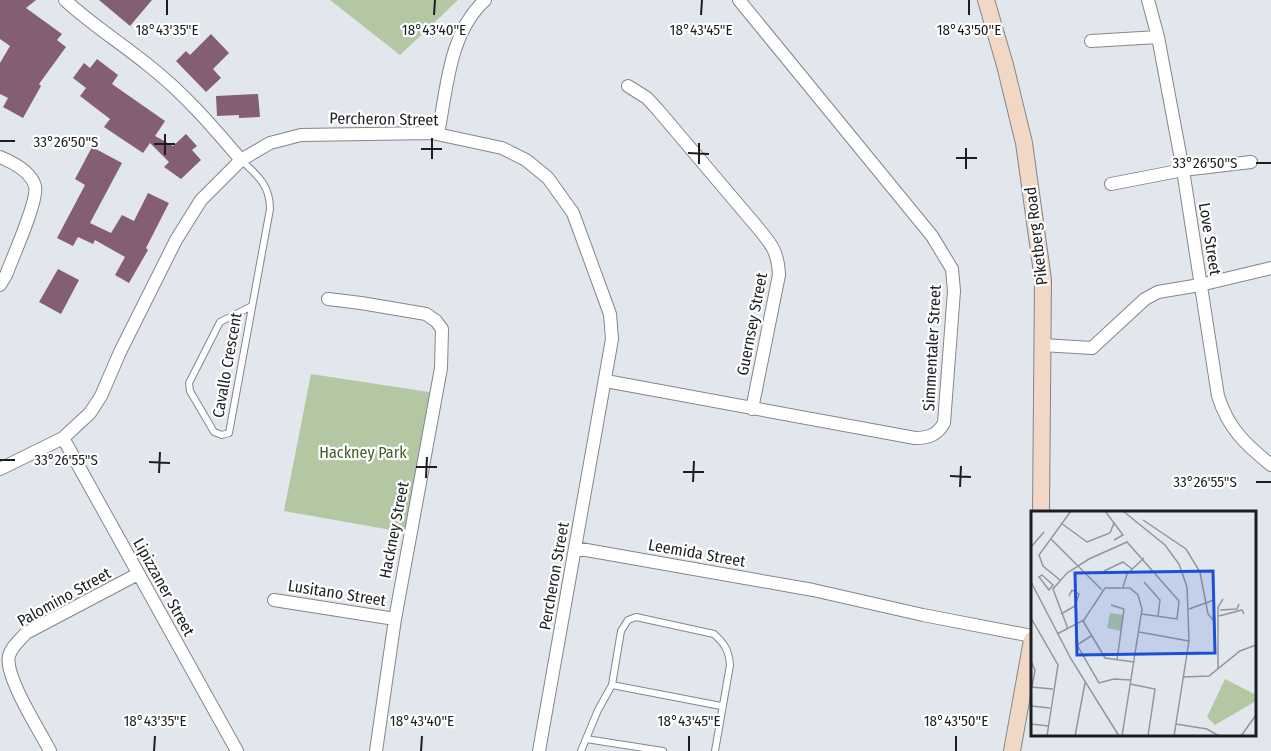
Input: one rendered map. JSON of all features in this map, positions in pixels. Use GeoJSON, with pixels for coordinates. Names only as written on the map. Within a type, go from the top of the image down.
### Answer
{"type":"FeatureCollection","features":[{"type":"Feature","properties":{"kind":"street"},"geometry":{"type":"LineString","coordinates":[[65,0],[195,105],[241,160]]}},
{"type":"Feature","properties":{"kind":"street"},"geometry":{"type":"LineString","coordinates":[[438,134],[460,33],[473,11],[485,0]]}},
{"type":"Feature","properties":{"kind":"street","name":"Simmentaler Street"},"geometry":{"type":"LineString","coordinates":[[606,381],[915,438],[932,436],[944,423],[954,291],[952,268],[932,236],[739,0]]}},
{"type":"Feature","properties":{"kind":"street","name":"Piketberg Road"},"geometry":{"type":"LineString","coordinates":[[986,0],[1024,143],[1043,280],[1041,511]]}},
{"type":"Feature","properties":{"kind":"street","name":"Love Street"},"geometry":{"type":"LineString","coordinates":[[1148,0],[1158,37],[1183,170],[1218,396],[1224,414],[1238,436],[1271,465]]}},
{"type":"Feature","properties":{"kind":"street"},"geometry":{"type":"LineString","coordinates":[[1091,41],[1158,37]]}},
{"type":"Feature","properties":{"kind":"street","name":"Guernsey Street"},"geometry":{"type":"LineString","coordinates":[[628,86],[646,98],[658,110],[758,228],[773,247],[778,259],[779,275],[753,409]]}},
{"type":"Feature","properties":{"kind":"street","name":"Percheron Street"},"geometry":{"type":"LineString","coordinates":[[0,469],[63,438],[77,428],[90,413],[101,396],[120,352],[176,240],[201,200],[241,160],[270,143],[301,135],[377,133],[438,134],[502,148],[526,160],[548,178],[573,213],[610,314],[612,339],[539,751]]}},
{"type":"Feature","properties":{"kind":"street"},"geometry":{"type":"LineString","coordinates":[[0,157],[12,162],[30,176],[36,187],[34,201],[6,275],[0,285]]}},
{"type":"Feature","properties":{"kind":"street"},"geometry":{"type":"LineString","coordinates":[[1111,184],[1183,170],[1251,162]]}},
{"type":"Feature","properties":{"kind":"street"},"geometry":{"type":"LineString","coordinates":[[1042,345],[1092,348],[1145,299],[1158,292],[1200,285],[1271,268]]}},
{"type":"Feature","properties":{"kind":"street","name":"Hackney Street"},"geometry":{"type":"LineString","coordinates":[[328,299],[426,314],[442,329],[441,368],[394,619],[376,751]]}},
{"type":"Feature","properties":{"kind":"street","name":"Lipizzaner Street"},"geometry":{"type":"LineString","coordinates":[[63,438],[237,751]]}},
{"type":"Feature","properties":{"kind":"street","name":"Leemida Street"},"geometry":{"type":"LineString","coordinates":[[575,548],[813,590],[1031,638]]}},
{"type":"Feature","properties":{"kind":"street","name":"Palomino Street"},"geometry":{"type":"LineString","coordinates":[[50,751],[11,677],[8,658],[12,648],[26,633],[138,574]]}},
{"type":"Feature","properties":{"kind":"street","name":"Lusitano Street"},"geometry":{"type":"LineString","coordinates":[[274,600],[394,619]]}},
{"type":"Feature","properties":{"kind":"street"},"geometry":{"type":"LineString","coordinates":[[1012,751],[1031,644]]}},
{"type":"Feature","properties":{"kind":"lane","name":"Cavallo Crescent"},"geometry":{"type":"LineString","coordinates":[[241,160],[263,182],[270,200],[252,306],[229,433],[218,434],[190,391],[189,384],[220,322],[252,306]]}},
{"type":"Feature","properties":{"kind":"lane"},"geometry":{"type":"LineString","coordinates":[[581,751],[598,710],[612,685],[621,631],[628,620],[636,617],[714,634],[729,652],[730,665],[721,706],[715,751]]}},
{"type":"Feature","properties":{"kind":"lane"},"geometry":{"type":"LineString","coordinates":[[612,685],[721,706]]}},
{"type":"Feature","properties":{"kind":"lane"},"geometry":{"type":"LineString","coordinates":[[586,739],[663,751]]}},
{"type":"Feature","properties":{"kind":"green space"},"geometry":{"type":"Polygon","coordinates":[[[330,0],[458,0],[400,55],[330,0]]]}},
{"type":"Feature","properties":{"kind":"green space","name":"Hackney Park"},"geometry":{"type":"Polygon","coordinates":[[[311,374],[442,394],[414,534],[284,511],[311,374]]]}},
{"type":"Feature","properties":{"kind":"building"},"geometry":{"type":"Polygon","coordinates":[[[0,0],[36,0],[26,8],[62,34],[57,40],[66,47],[39,84],[41,86],[23,118],[3,107],[8,98],[0,94],[0,63],[10,46],[0,39],[0,0]]]}},
{"type":"Feature","properties":{"kind":"building"},"geometry":{"type":"Polygon","coordinates":[[[99,0],[152,0],[130,26],[99,0]]]}},
{"type":"Feature","properties":{"kind":"building"},"geometry":{"type":"Polygon","coordinates":[[[211,34],[229,53],[213,69],[221,78],[206,92],[176,61],[186,51],[190,55],[211,34]]]}},
{"type":"Feature","properties":{"kind":"building"},"geometry":{"type":"Polygon","coordinates":[[[97,59],[118,75],[112,84],[165,121],[155,136],[173,146],[186,134],[197,146],[192,150],[201,160],[181,179],[164,167],[169,162],[150,143],[143,153],[104,127],[110,119],[80,96],[86,88],[73,78],[84,63],[90,68],[97,59]]]}},
{"type":"Feature","properties":{"kind":"building"},"geometry":{"type":"Polygon","coordinates":[[[258,94],[260,117],[217,116],[216,96],[258,94]]]}},
{"type":"Feature","properties":{"kind":"building"},"geometry":{"type":"Polygon","coordinates":[[[92,147],[122,163],[90,223],[111,233],[122,215],[134,221],[148,193],[169,203],[146,248],[148,250],[129,283],[115,275],[125,257],[95,240],[93,244],[78,237],[73,246],[57,238],[85,185],[75,179],[92,147]]]}},
{"type":"Feature","properties":{"kind":"building"},"geometry":{"type":"Polygon","coordinates":[[[58,269],[79,280],[61,314],[39,302],[58,269]]]}}]}
